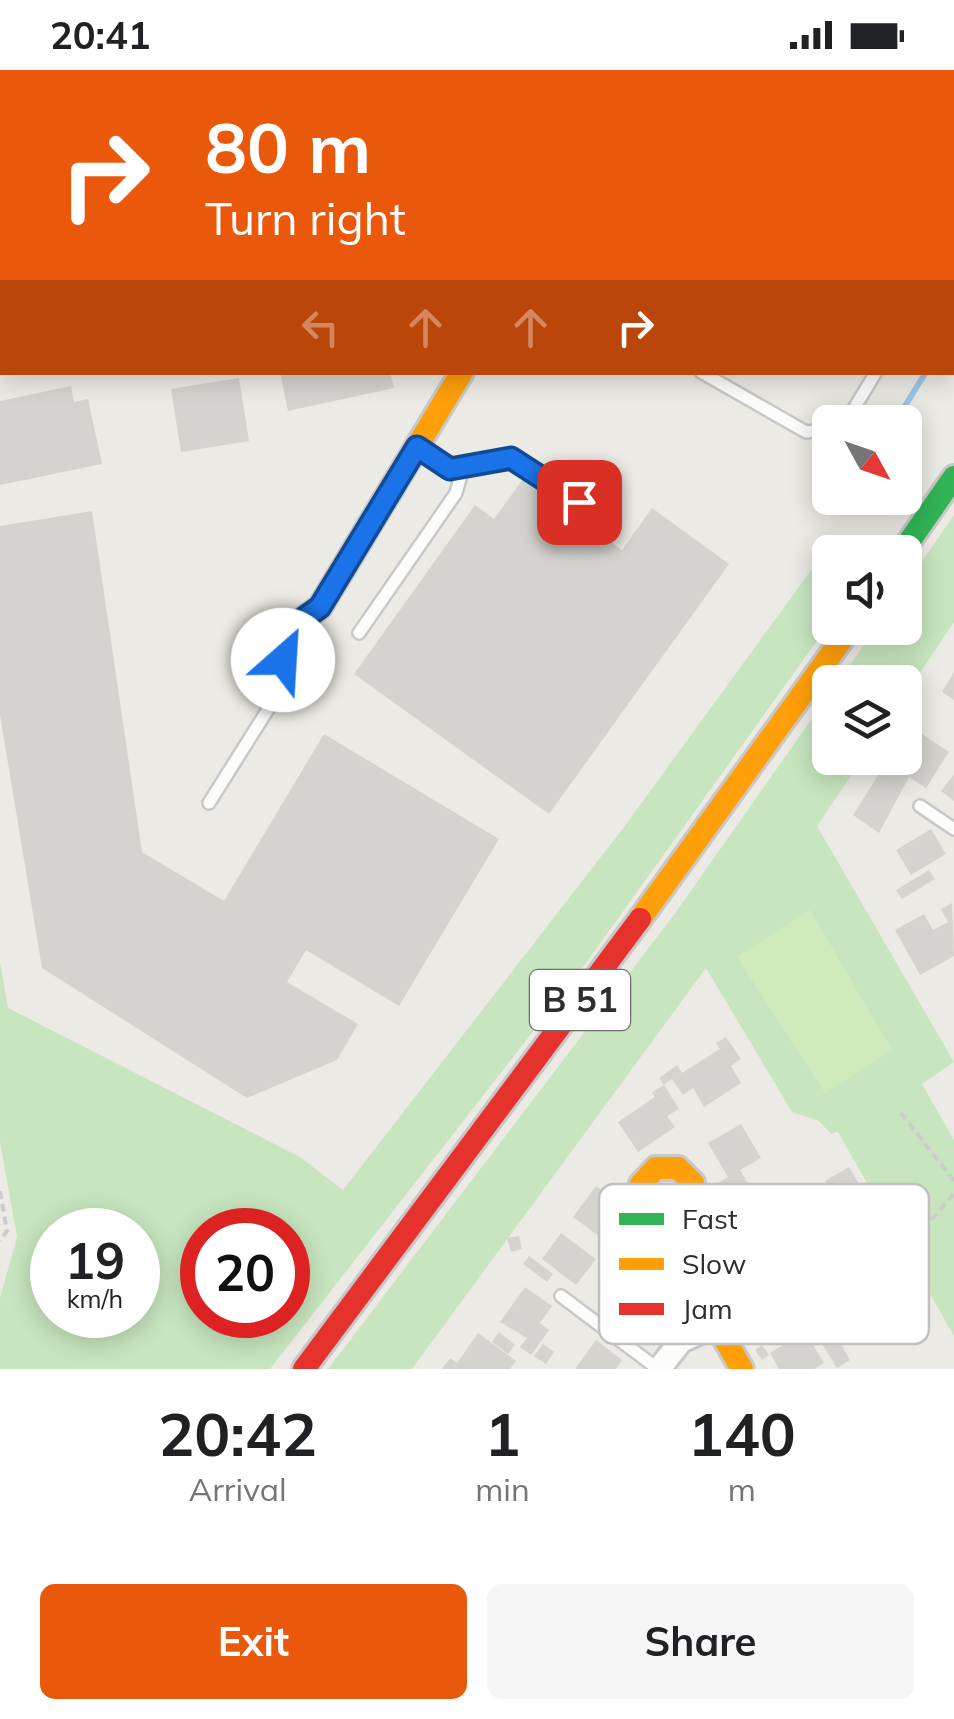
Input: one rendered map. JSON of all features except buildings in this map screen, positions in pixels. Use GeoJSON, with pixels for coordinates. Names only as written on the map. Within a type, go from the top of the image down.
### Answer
{"type":"FeatureCollection","features":[{"type":"Feature","properties":{"kind":"main road"},"geometry":{"type":"LineString","coordinates":[[284,633],[320,607],[460,375]]}},
{"type":"Feature","properties":{"kind":"main road"},"geometry":{"type":"LineString","coordinates":[[914,535],[954,476]]}},
{"type":"Feature","properties":{"kind":"main road","name":"B 51"},"geometry":{"type":"LineString","coordinates":[[304,1369],[626,939],[838,645]]}},
{"type":"Feature","properties":{"kind":"main road"},"geometry":{"type":"LineString","coordinates":[[726,1344],[742,1369]]}},
{"type":"Feature","properties":{"kind":"street"},"geometry":{"type":"LineString","coordinates":[[658,1369],[679,1344]]}},
{"type":"Feature","properties":{"kind":"lane"},"geometry":{"type":"LineString","coordinates":[[707,375],[806,432],[812,431]]}},
{"type":"Feature","properties":{"kind":"lane"},"geometry":{"type":"LineString","coordinates":[[857,405],[874,375]]}},
{"type":"Feature","properties":{"kind":"lane"},"geometry":{"type":"LineString","coordinates":[[417,447],[450,469],[494,457],[511,458],[607,520]]}},
{"type":"Feature","properties":{"kind":"lane"},"geometry":{"type":"LineString","coordinates":[[358,633],[456,494],[463,468]]}},
{"type":"Feature","properties":{"kind":"lane"},"geometry":{"type":"LineString","coordinates":[[209,803],[282,686],[284,633]]}},
{"type":"Feature","properties":{"kind":"lane"},"geometry":{"type":"LineString","coordinates":[[920,806],[954,829]]}},
{"type":"Feature","properties":{"kind":"lane"},"geometry":{"type":"LineString","coordinates":[[561,1296],[599,1325]]}},
{"type":"Feature","properties":{"kind":"lane"},"geometry":{"type":"LineString","coordinates":[[625,1344],[658,1369]]}},
{"type":"Feature","properties":{"kind":"path"},"geometry":{"type":"LineString","coordinates":[[900,1114],[954,1181]]}},
{"type":"Feature","properties":{"kind":"path"},"geometry":{"type":"LineString","coordinates":[[0,1191],[7,1231],[0,1241]]}},
{"type":"Feature","properties":{"kind":"path"},"geometry":{"type":"LineString","coordinates":[[929,1219],[954,1194]]}},
{"type":"Feature","properties":{"kind":"green space"},"geometry":{"type":"Polygon","coordinates":[[[954,515],[954,622],[922,670],[922,665],[850,665],[864,645],[922,645],[922,561],[954,515]]]}},
{"type":"Feature","properties":{"kind":"green space"},"geometry":{"type":"Polygon","coordinates":[[[812,569],[814,645],[581,970],[310,1318],[310,1208],[180,1208],[180,1338],[294,1338],[270,1369],[0,1369],[0,1298],[17,1237],[0,1142],[0,962],[8,1008],[300,1157],[343,1190],[624,827],[812,569]]]}},
{"type":"Feature","properties":{"kind":"green space"},"geometry":{"type":"Polygon","coordinates":[[[812,719],[812,775],[852,775],[817,826],[954,1062],[922,1084],[954,1140],[954,1336],[929,1292],[929,1184],[868,1184],[838,1132],[831,1134],[819,1121],[792,1112],[706,968],[412,1369],[328,1369],[676,912],[812,719]]]}},
{"type":"Feature","properties":{"kind":"green space"},"geometry":{"type":"Polygon","coordinates":[[[810,910],[892,1050],[825,1093],[737,957],[810,910]]]}},
{"type":"Feature","properties":{"kind":"waterway"},"geometry":{"type":"LineString","coordinates":[[906,405],[924,375]]}},
{"type":"Feature","properties":{"kind":"traffic: fast"},"geometry":{"type":"LineString","coordinates":[[914,535],[954,477]]}},
{"type":"Feature","properties":{"kind":"traffic: slow"},"geometry":{"type":"LineString","coordinates":[[284,633],[320,607],[460,375]]}},
{"type":"Feature","properties":{"kind":"traffic: slow"},"geometry":{"type":"LineString","coordinates":[[640,919],[838,645]]}},
{"type":"Feature","properties":{"kind":"traffic: slow"},"geometry":{"type":"LineString","coordinates":[[641,1184],[656,1168],[678,1168],[693,1184]]}},
{"type":"Feature","properties":{"kind":"traffic: slow"},"geometry":{"type":"LineString","coordinates":[[727,1344],[742,1369]]}},
{"type":"Feature","properties":{"kind":"traffic: jam"},"geometry":{"type":"LineString","coordinates":[[304,1369],[640,919]]}},
{"type":"Feature","properties":{"kind":"route"},"geometry":{"type":"LineString","coordinates":[[283,660],[284,633],[320,607],[417,447],[450,469],[494,457],[511,458],[579,502]]}}]}
